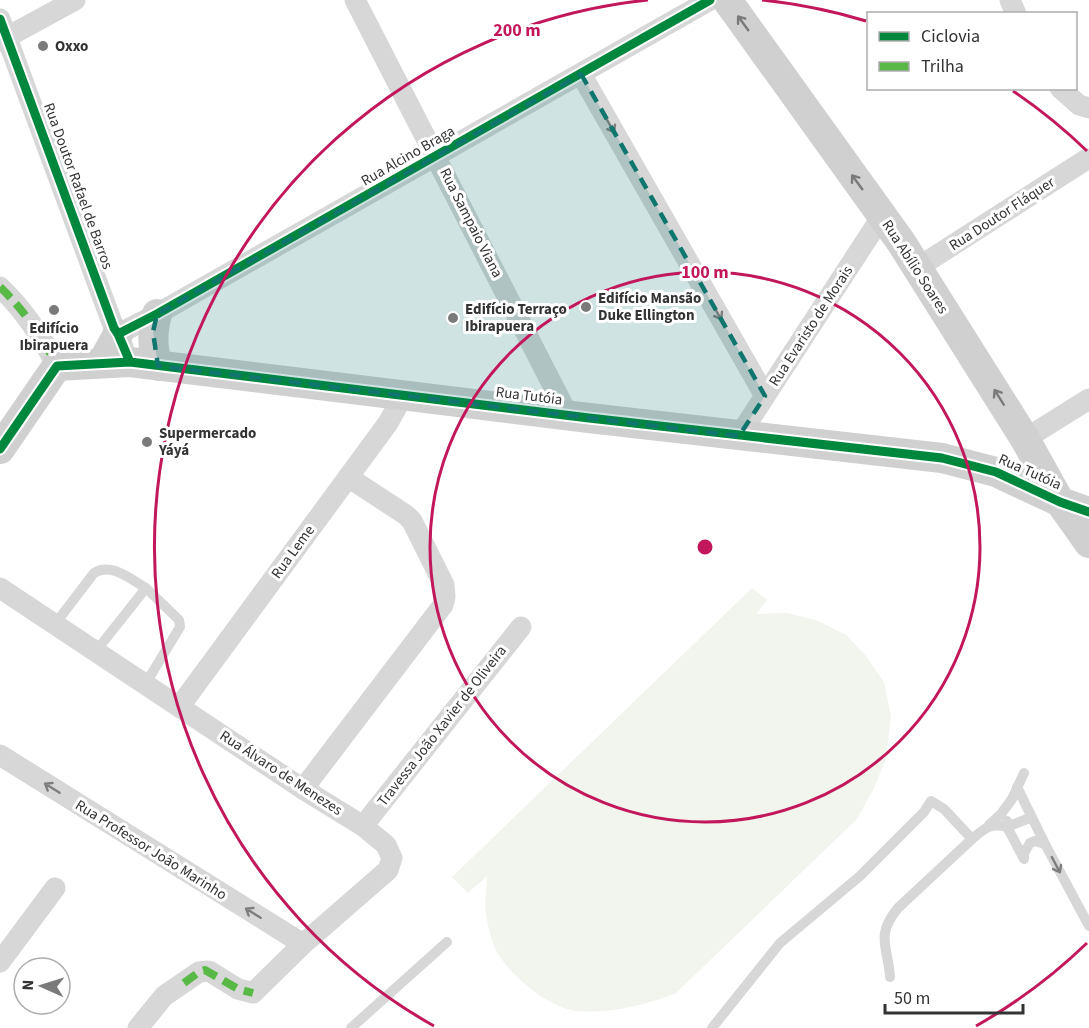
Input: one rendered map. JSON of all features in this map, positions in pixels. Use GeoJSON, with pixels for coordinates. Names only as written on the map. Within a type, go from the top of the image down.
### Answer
{"type":"FeatureCollection","features":[{"type":"Feature","properties":{"kind":"street"},"geometry":{"type":"LineString","coordinates":[[2,33],[75,0]]}},
{"type":"Feature","properties":{"kind":"street","name":"Rua Sampaio Viana"},"geometry":{"type":"LineString","coordinates":[[355,0],[568,415]]}},
{"type":"Feature","properties":{"kind":"street","name":"Rua Alcino Braga"},"geometry":{"type":"LineString","coordinates":[[118,334],[437,157],[710,0]]}},
{"type":"Feature","properties":{"kind":"street","name":"Rua Abílio Soares"},"geometry":{"type":"LineString","coordinates":[[726,0],[917,268],[1025,439],[1060,502],[1089,543]]}},
{"type":"Feature","properties":{"kind":"street","name":"Rua Doutor Rafael de Barros"},"geometry":{"type":"LineString","coordinates":[[2,33],[118,334]]}},
{"type":"Feature","properties":{"kind":"street"},"geometry":{"type":"LineString","coordinates":[[581,74],[765,396]]}},
{"type":"Feature","properties":{"kind":"street"},"geometry":{"type":"LineString","coordinates":[[1062,90],[1078,105],[1089,108]]}},
{"type":"Feature","properties":{"kind":"street","name":"Rua Doutor Fláquer"},"geometry":{"type":"LineString","coordinates":[[917,268],[1087,159]]}},
{"type":"Feature","properties":{"kind":"street","name":"Rua Evaristo de Morais"},"geometry":{"type":"LineString","coordinates":[[739,436],[882,216]]}},
{"type":"Feature","properties":{"kind":"street"},"geometry":{"type":"LineString","coordinates":[[0,287],[41,335],[57,366],[0,449]]}},
{"type":"Feature","properties":{"kind":"street"},"geometry":{"type":"LineString","coordinates":[[118,334],[130,363],[153,352],[157,314]]}},
{"type":"Feature","properties":{"kind":"street","name":"Rua Tutóia"},"geometry":{"type":"LineString","coordinates":[[57,366],[130,363],[942,458],[996,472],[1060,502],[1089,512]]}},
{"type":"Feature","properties":{"kind":"street","name":"Rua Leme"},"geometry":{"type":"LineString","coordinates":[[180,706],[388,423],[403,396]]}},
{"type":"Feature","properties":{"kind":"street"},"geometry":{"type":"LineString","coordinates":[[1025,439],[1089,399]]}},
{"type":"Feature","properties":{"kind":"street"},"geometry":{"type":"LineString","coordinates":[[303,789],[443,605],[446,597],[444,585],[412,521],[348,477]]}},
{"type":"Feature","properties":{"kind":"street","name":"Rua Álvaro de Menezes"},"geometry":{"type":"LineString","coordinates":[[0,588],[303,789],[363,826],[386,845],[392,858],[388,870],[303,944],[253,993],[238,989],[205,970],[164,996],[138,1028]]}},
{"type":"Feature","properties":{"kind":"street","name":"Travessa João Xavier de Oliveira"},"geometry":{"type":"LineString","coordinates":[[363,826],[521,627]]}},
{"type":"Feature","properties":{"kind":"street","name":"Rua Professor João Marinho"},"geometry":{"type":"LineString","coordinates":[[0,755],[303,944]]}},
{"type":"Feature","properties":{"kind":"street"},"geometry":{"type":"LineString","coordinates":[[0,962],[55,888]]}},
{"type":"Feature","properties":{"kind":"lane"},"geometry":{"type":"LineString","coordinates":[[55,624],[94,573],[102,568],[111,568],[146,588],[179,620],[180,627],[146,683]]}},
{"type":"Feature","properties":{"kind":"lane"},"geometry":{"type":"LineString","coordinates":[[96,651],[146,588]]}},
{"type":"Feature","properties":{"kind":"lane"},"geometry":{"type":"LineString","coordinates":[[1024,773],[1007,811],[1007,827],[1024,859],[1024,853],[1030,843],[1035,841],[1045,844]]}},
{"type":"Feature","properties":{"kind":"lane"},"geometry":{"type":"LineString","coordinates":[[1017,788],[1089,926]]}},
{"type":"Feature","properties":{"kind":"lane"},"geometry":{"type":"LineString","coordinates":[[890,977],[884,941],[885,928],[890,917],[1001,814],[1012,799]]}},
{"type":"Feature","properties":{"kind":"lane"},"geometry":{"type":"LineString","coordinates":[[712,1028],[780,943],[860,876],[924,812],[931,801],[944,809],[972,839]]}},
{"type":"Feature","properties":{"kind":"lane"},"geometry":{"type":"LineString","coordinates":[[989,825],[999,824],[1007,827],[1032,818]]}},
{"type":"Feature","properties":{"kind":"lane"},"geometry":{"type":"LineString","coordinates":[[351,1028],[447,942]]}},
{"type":"Feature","properties":{"kind":"highlighted area"},"geometry":{"type":"Polygon","coordinates":[[[581,74],[765,396],[739,436],[158,366],[153,332],[157,314],[581,74]]]}},
{"type":"Feature","properties":{"kind":"shaded area"},"geometry":{"type":"Polygon","coordinates":[[[752,588],[767,600],[756,614],[788,613],[818,621],[846,635],[865,655],[884,682],[891,716],[886,759],[874,788],[857,819],[675,994],[615,1010],[577,1011],[554,1004],[521,981],[497,952],[485,904],[487,876],[468,893],[452,877],[752,588]]]}},
{"type":"Feature","properties":{"kind":"marked path"},"geometry":{"type":"LineString","coordinates":[[0,287],[32,324],[57,366]]}},
{"type":"Feature","properties":{"kind":"marked path"},"geometry":{"type":"LineString","coordinates":[[184,983],[205,970],[238,989],[253,993]]}},
{"type":"Feature","properties":{"kind":"cycle path"},"geometry":{"type":"LineString","coordinates":[[118,334],[710,0]]}},
{"type":"Feature","properties":{"kind":"cycle path"},"geometry":{"type":"LineString","coordinates":[[0,19],[114,328],[130,362]]}},
{"type":"Feature","properties":{"kind":"cycle path"},"geometry":{"type":"LineString","coordinates":[[0,449],[57,366],[130,362],[942,458],[996,472],[1060,502],[1089,512]]}},
{"type":"Feature","properties":{"kind":"place","name":"Oxxo"},"geometry":{"type":"Point","coordinates":[43,46]}},
{"type":"Feature","properties":{"kind":"place","name":"Edifício Mansão Duke Ellington"},"geometry":{"type":"Point","coordinates":[586,307]}},
{"type":"Feature","properties":{"kind":"place","name":"Edifício Ibirapuera"},"geometry":{"type":"Point","coordinates":[54,310]}},
{"type":"Feature","properties":{"kind":"place","name":"Edifício Terraço Ibirapuera"},"geometry":{"type":"Point","coordinates":[453,318]}},
{"type":"Feature","properties":{"kind":"place","name":"Supermercado Yáyá"},"geometry":{"type":"Point","coordinates":[147,442]}}]}
